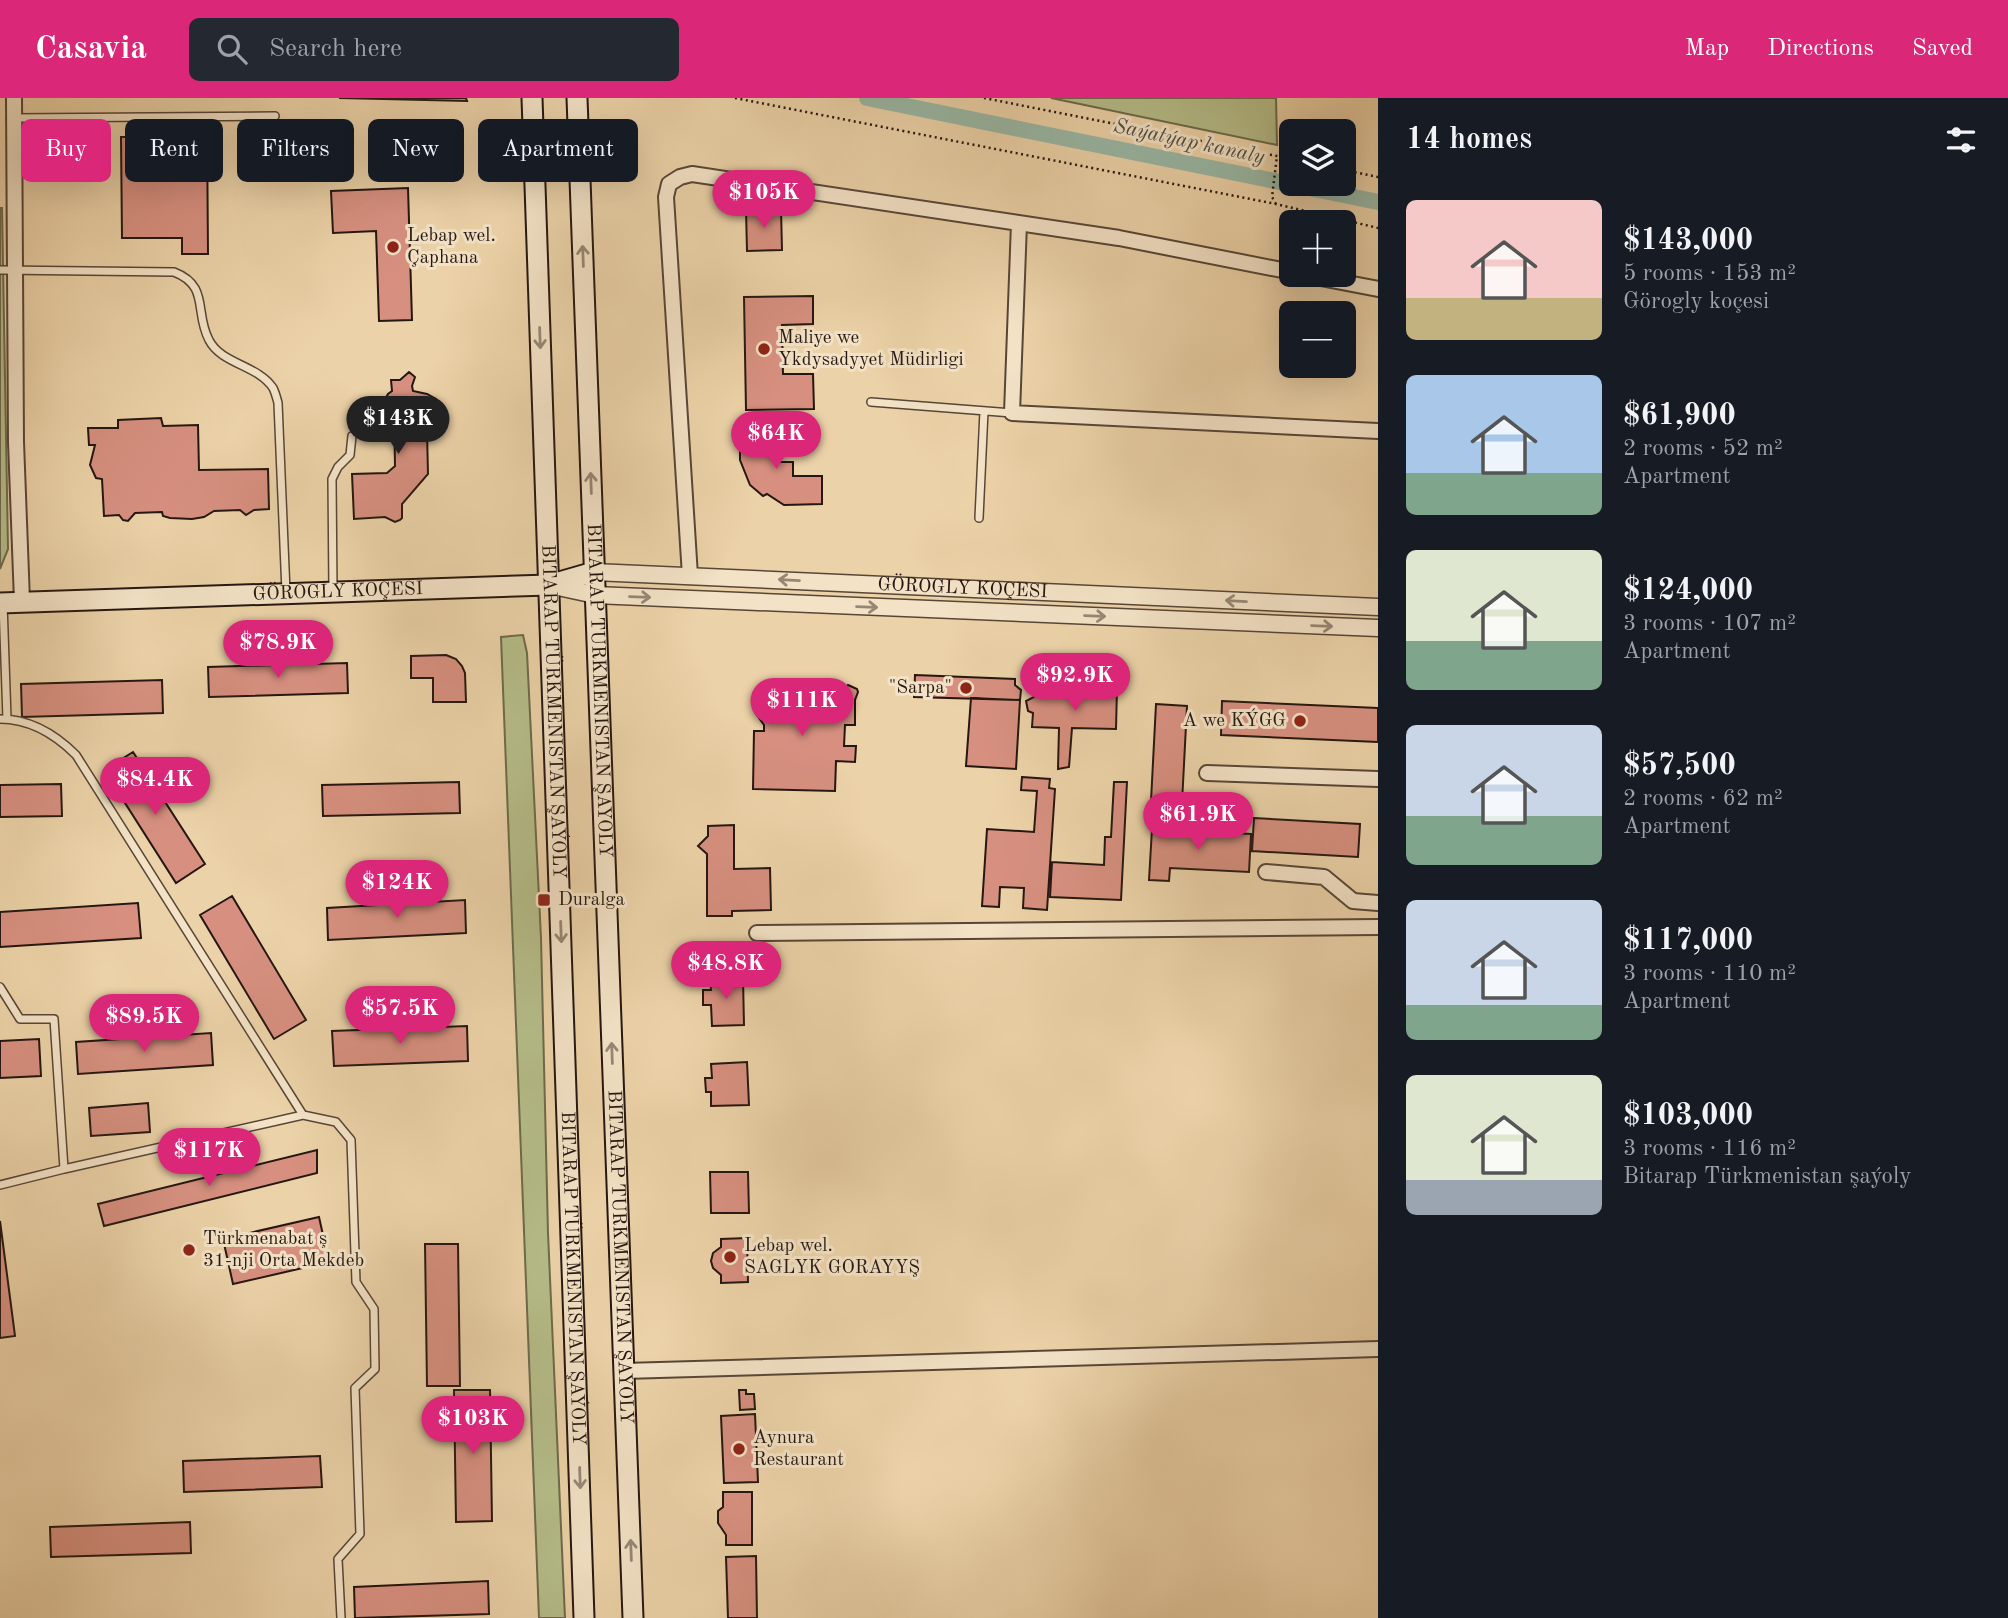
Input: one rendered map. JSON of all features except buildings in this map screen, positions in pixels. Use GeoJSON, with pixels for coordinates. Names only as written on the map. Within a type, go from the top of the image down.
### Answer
{"type":"FeatureCollection","features":[{"type":"Feature","properties":{"kind":"main road","name":"BITARAP TÜRKMENISTAN ŞAÝOLY"},"geometry":{"type":"LineString","coordinates":[[532,98],[584,1618]]}},
{"type":"Feature","properties":{"kind":"main road","name":"BITARAP TURKMENISTAN ŞAYOLY"},"geometry":{"type":"LineString","coordinates":[[577,98],[633,1618]]}},
{"type":"Feature","properties":{"kind":"main road","name":"GÖROGLY KOÇESI"},"geometry":{"type":"LineString","coordinates":[[8,602],[548,585],[594,572]]}},
{"type":"Feature","properties":{"kind":"street"},"geometry":{"type":"LineString","coordinates":[[8,602],[16,442],[7,269],[14,98]]}},
{"type":"Feature","properties":{"kind":"street"},"geometry":{"type":"LineString","coordinates":[[690,576],[666,197],[668,184],[680,177],[692,174],[1119,238],[1279,269]]}},
{"type":"Feature","properties":{"kind":"street"},"geometry":{"type":"LineString","coordinates":[[1019,223],[1012,413],[1378,431]]}},
{"type":"Feature","properties":{"kind":"street"},"geometry":{"type":"LineString","coordinates":[[1356,285],[1378,289]]}},
{"type":"Feature","properties":{"kind":"street","name":"GÖROGLY KOÇESI"},"geometry":{"type":"LineString","coordinates":[[594,572],[1378,607]]}},
{"type":"Feature","properties":{"kind":"street","name":"GÖROGLY KOÇESI"},"geometry":{"type":"LineString","coordinates":[[548,585],[595,595],[1378,628]]}},
{"type":"Feature","properties":{"kind":"street"},"geometry":{"type":"LineString","coordinates":[[1207,773],[1378,779]]}},
{"type":"Feature","properties":{"kind":"street"},"geometry":{"type":"LineString","coordinates":[[1266,872],[1315,875],[1328,879],[1339,892],[1353,901],[1378,903]]}},
{"type":"Feature","properties":{"kind":"street"},"geometry":{"type":"LineString","coordinates":[[757,933],[1378,927]]}},
{"type":"Feature","properties":{"kind":"street"},"geometry":{"type":"LineString","coordinates":[[624,1371],[1378,1349]]}},
{"type":"Feature","properties":{"kind":"lane"},"geometry":{"type":"LineString","coordinates":[[14,118],[275,116]]}},
{"type":"Feature","properties":{"kind":"lane"},"geometry":{"type":"LineString","coordinates":[[7,269],[174,272],[189,279],[195,286],[209,340],[216,350],[248,367],[273,388],[278,403],[286,593]]}},
{"type":"Feature","properties":{"kind":"lane"},"geometry":{"type":"LineString","coordinates":[[871,402],[1012,413]]}},
{"type":"Feature","properties":{"kind":"lane"},"geometry":{"type":"LineString","coordinates":[[979,518],[984,411]]}},
{"type":"Feature","properties":{"kind":"lane"},"geometry":{"type":"LineString","coordinates":[[333,592],[332,479],[338,467],[351,455],[352,436]]}},
{"type":"Feature","properties":{"kind":"lane"},"geometry":{"type":"LineString","coordinates":[[8,602],[4,719],[37,726],[59,738],[76,755],[303,1115]]}},
{"type":"Feature","properties":{"kind":"lane"},"geometry":{"type":"LineString","coordinates":[[0,987],[20,1020],[54,1019],[64,1169]]}},
{"type":"Feature","properties":{"kind":"lane"},"geometry":{"type":"LineString","coordinates":[[0,1185],[303,1115],[336,1122],[351,1140],[356,1282],[374,1309],[375,1369],[355,1388],[360,1534],[338,1559],[341,1618]]}},
{"type":"Feature","properties":{"kind":"path"},"geometry":{"type":"LineString","coordinates":[[735,98],[1276,204],[1378,228]]}},
{"type":"Feature","properties":{"kind":"path"},"geometry":{"type":"LineString","coordinates":[[984,98],[1278,156],[1272,197],[1276,204]]}},
{"type":"Feature","properties":{"kind":"path"},"geometry":{"type":"LineString","coordinates":[[1356,172],[1378,177]]}},
{"type":"Feature","properties":{"kind":"green space"},"geometry":{"type":"Polygon","coordinates":[[[1051,98],[1276,98],[1277,145],[1051,98]]]}},
{"type":"Feature","properties":{"kind":"green space"},"geometry":{"type":"Polygon","coordinates":[[[0,208],[8,549],[0,569],[0,208]]]}},
{"type":"Feature","properties":{"kind":"green space"},"geometry":{"type":"Polygon","coordinates":[[[523,635],[527,653],[541,938],[548,1233],[565,1618],[539,1618],[501,637],[523,635]]]}},
{"type":"Feature","properties":{"kind":"waterway","name":"Saýatýap kanaly"},"geometry":{"type":"LineString","coordinates":[[867,98],[1378,202]]}},
{"type":"Feature","properties":{"kind":"place","name":"Lebap wel. Çaphana"},"geometry":{"type":"Point","coordinates":[393,247]}},
{"type":"Feature","properties":{"kind":"place","name":"Maliye we Ykdysadyyet Müdirligi"},"geometry":{"type":"Point","coordinates":[764,349]}},
{"type":"Feature","properties":{"kind":"place","name":"\"Sarpa\""},"geometry":{"type":"Point","coordinates":[966,688]}},
{"type":"Feature","properties":{"kind":"place","name":"A we KÝGG"},"geometry":{"type":"Point","coordinates":[1300,721]}},
{"type":"Feature","properties":{"kind":"place","name":"Duralga"},"geometry":{"type":"Point","coordinates":[544,900]}},
{"type":"Feature","properties":{"kind":"place","name":"Türkmenabat ş 31-nji Orta Mekdeb"},"geometry":{"type":"Point","coordinates":[189,1250]}},
{"type":"Feature","properties":{"kind":"place","name":"Lebap wel. SAGLYK GORAYYŞ"},"geometry":{"type":"Point","coordinates":[730,1257]}},
{"type":"Feature","properties":{"kind":"place","name":"Aynura Restaurant"},"geometry":{"type":"Point","coordinates":[739,1449]}}]}
